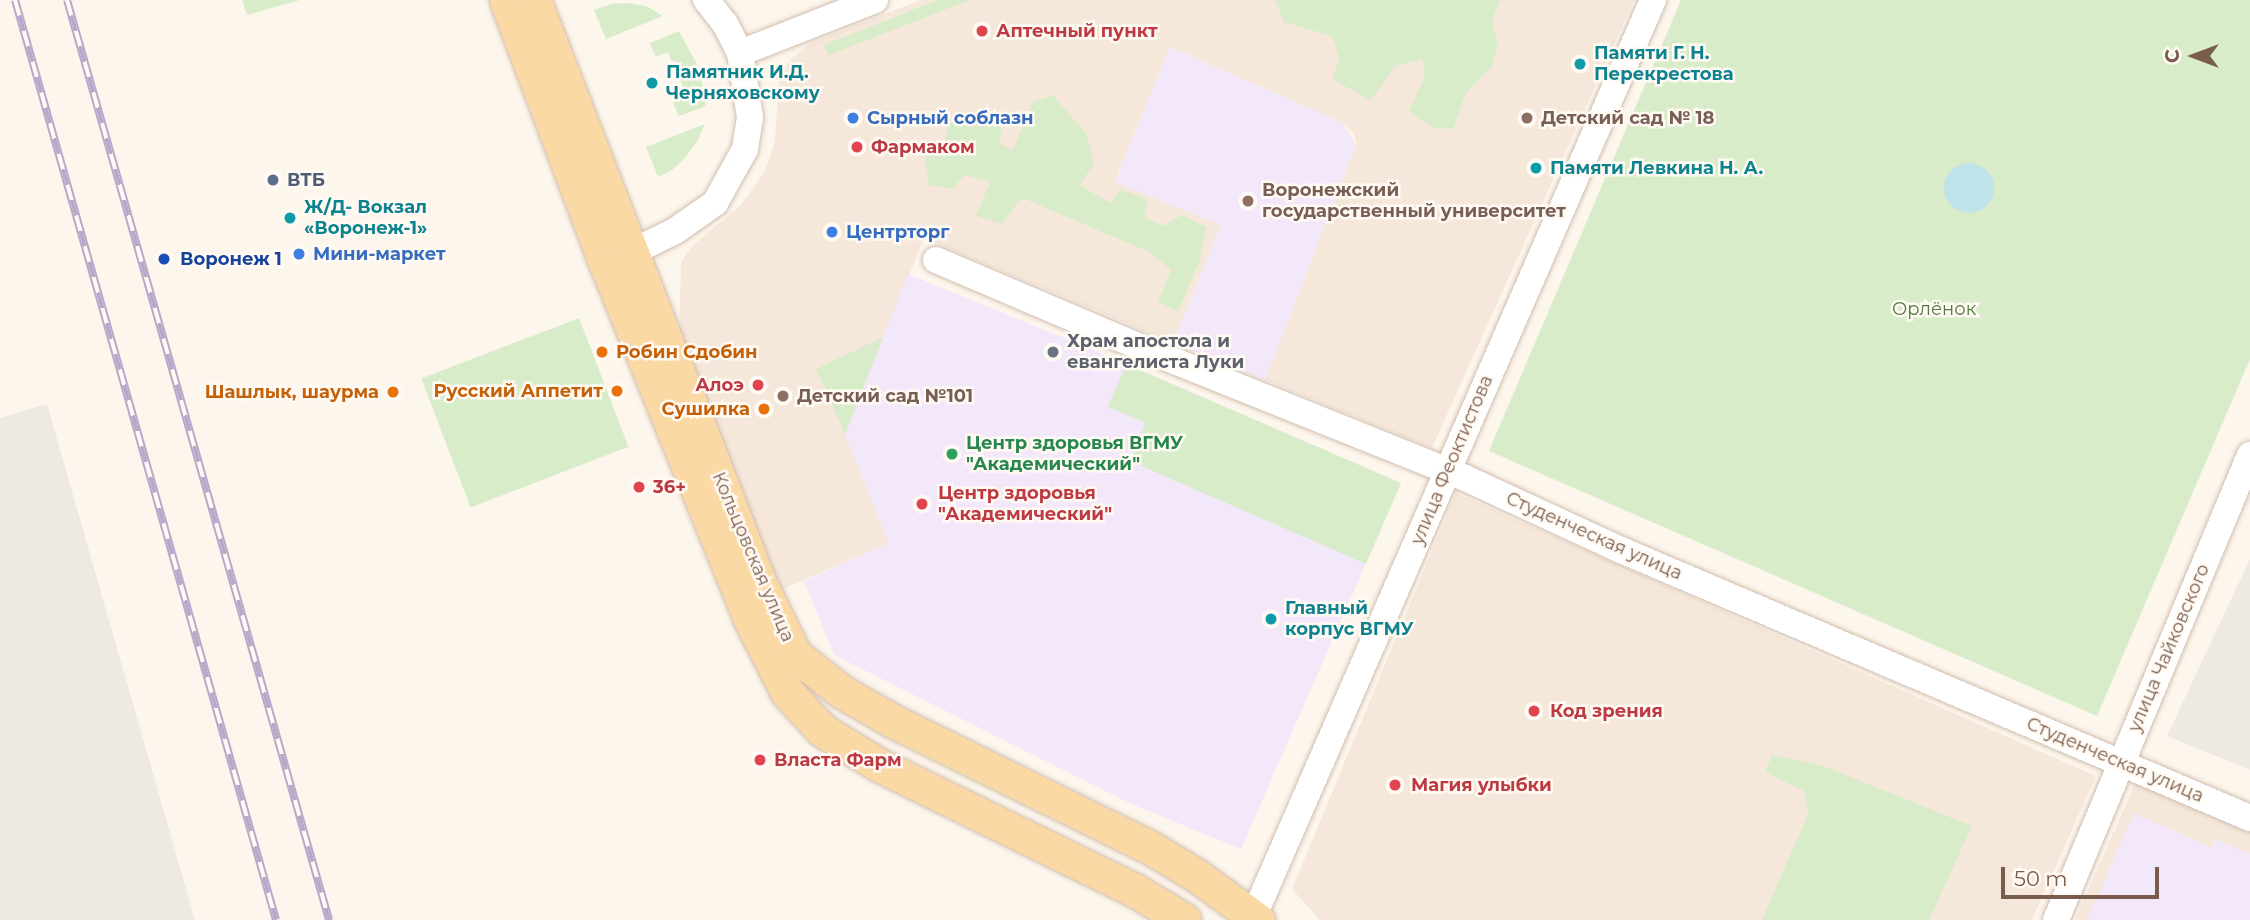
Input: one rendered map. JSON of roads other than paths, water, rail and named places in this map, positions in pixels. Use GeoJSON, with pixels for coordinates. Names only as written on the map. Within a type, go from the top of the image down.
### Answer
{"type":"FeatureCollection","features":[{"type":"Feature","properties":{"kind":"main road","name":"Кольцовская улица"},"geometry":{"type":"LineString","coordinates":[[506,0],[759,581],[795,655],[842,692],[895,722],[1151,848],[1254,919]]}},
{"type":"Feature","properties":{"kind":"main road","name":"Кольцовская улица"},"geometry":{"type":"LineString","coordinates":[[534,0],[619,259],[749,617],[787,692],[822,730],[879,765],[1136,891],[1184,920]]}},
{"type":"Feature","properties":{"kind":"street"},"geometry":{"type":"LineString","coordinates":[[619,259],[675,231],[715,203],[745,149],[750,117],[740,53],[725,24],[706,0]]}},
{"type":"Feature","properties":{"kind":"street"},"geometry":{"type":"LineString","coordinates":[[740,53],[875,0]]}},
{"type":"Feature","properties":{"kind":"street","name":"улица Феоктистова"},"geometry":{"type":"LineString","coordinates":[[1254,919],[1653,0]]}},
{"type":"Feature","properties":{"kind":"street","name":"Студенческая улица"},"geometry":{"type":"LineString","coordinates":[[936,260],[1447,472],[1621,551],[2250,818]]}},
{"type":"Feature","properties":{"kind":"street","name":"улица Чайковского"},"geometry":{"type":"LineString","coordinates":[[2056,920],[2250,454]]}},
{"type":"Feature","properties":{"kind":"water"},"geometry":{"type":"Polygon","coordinates":[[[1969,163],[1987,170],[1994,188],[1987,206],[1969,213],[1951,206],[1944,188],[1951,170],[1969,163]]]}},
{"type":"Feature","properties":{"kind":"railway"},"geometry":{"type":"LineString","coordinates":[[15,0],[276,920]]}},
{"type":"Feature","properties":{"kind":"railway"},"geometry":{"type":"LineString","coordinates":[[67,0],[329,920]]}},
{"type":"Feature","properties":{"kind":"place","name":"Аптечный пункт"},"geometry":{"type":"Point","coordinates":[982,31]}},
{"type":"Feature","properties":{"kind":"place","name":"Памяти Г. Н. Перекрестова"},"geometry":{"type":"Point","coordinates":[1580,64]}},
{"type":"Feature","properties":{"kind":"place","name":"Памятник И.Д. Черняховскому"},"geometry":{"type":"Point","coordinates":[652,83]}},
{"type":"Feature","properties":{"kind":"place","name":"Сырный соблазн"},"geometry":{"type":"Point","coordinates":[853,118]}},
{"type":"Feature","properties":{"kind":"place","name":"Детский сад № 18"},"geometry":{"type":"Point","coordinates":[1527,118]}},
{"type":"Feature","properties":{"kind":"place","name":"Фармаком"},"geometry":{"type":"Point","coordinates":[857,147]}},
{"type":"Feature","properties":{"kind":"place","name":"Памяти Левкина Н. А."},"geometry":{"type":"Point","coordinates":[1536,168]}},
{"type":"Feature","properties":{"kind":"place","name":"ВТБ"},"geometry":{"type":"Point","coordinates":[273,180]}},
{"type":"Feature","properties":{"kind":"place","name":"Воронежский государственный университет"},"geometry":{"type":"Point","coordinates":[1248,201]}},
{"type":"Feature","properties":{"kind":"place","name":"Ж/Д- Вокзал «Воронеж-1»"},"geometry":{"type":"Point","coordinates":[290,218]}},
{"type":"Feature","properties":{"kind":"place","name":"Центрторг"},"geometry":{"type":"Point","coordinates":[832,232]}},
{"type":"Feature","properties":{"kind":"place","name":"Мини-маркет"},"geometry":{"type":"Point","coordinates":[299,254]}},
{"type":"Feature","properties":{"kind":"place","name":"Воронеж 1"},"geometry":{"type":"Point","coordinates":[164,259]}},
{"type":"Feature","properties":{"kind":"place","name":"Робин Сдобин"},"geometry":{"type":"Point","coordinates":[602,352]}},
{"type":"Feature","properties":{"kind":"place","name":"Храм апостола и евангелиста Луки"},"geometry":{"type":"Point","coordinates":[1053,352]}},
{"type":"Feature","properties":{"kind":"place","name":"Алоэ"},"geometry":{"type":"Point","coordinates":[758,385]}},
{"type":"Feature","properties":{"kind":"place","name":"Русский Аппетит"},"geometry":{"type":"Point","coordinates":[617,391]}},
{"type":"Feature","properties":{"kind":"place","name":"Шашлык, шаурма"},"geometry":{"type":"Point","coordinates":[393,392]}},
{"type":"Feature","properties":{"kind":"place","name":"Детский сад №101"},"geometry":{"type":"Point","coordinates":[783,396]}},
{"type":"Feature","properties":{"kind":"place","name":"Сушилка"},"geometry":{"type":"Point","coordinates":[764,409]}},
{"type":"Feature","properties":{"kind":"place","name":"Центр здоровья ВГМУ \"Академический\""},"geometry":{"type":"Point","coordinates":[952,454]}},
{"type":"Feature","properties":{"kind":"place","name":"36+"},"geometry":{"type":"Point","coordinates":[639,487]}},
{"type":"Feature","properties":{"kind":"place","name":"Центр здоровья \"Академический\""},"geometry":{"type":"Point","coordinates":[922,504]}},
{"type":"Feature","properties":{"kind":"place","name":"Главный корпус ВГМУ"},"geometry":{"type":"Point","coordinates":[1271,619]}},
{"type":"Feature","properties":{"kind":"place","name":"Код зрения"},"geometry":{"type":"Point","coordinates":[1534,711]}},
{"type":"Feature","properties":{"kind":"place","name":"Власта Фарм"},"geometry":{"type":"Point","coordinates":[760,760]}},
{"type":"Feature","properties":{"kind":"place","name":"Магия улыбки"},"geometry":{"type":"Point","coordinates":[1395,785]}},
{"type":"Feature","properties":{"kind":"park label","name":"Орлёнок"},"geometry":{"type":"Point","coordinates":[1934,309]}}]}
